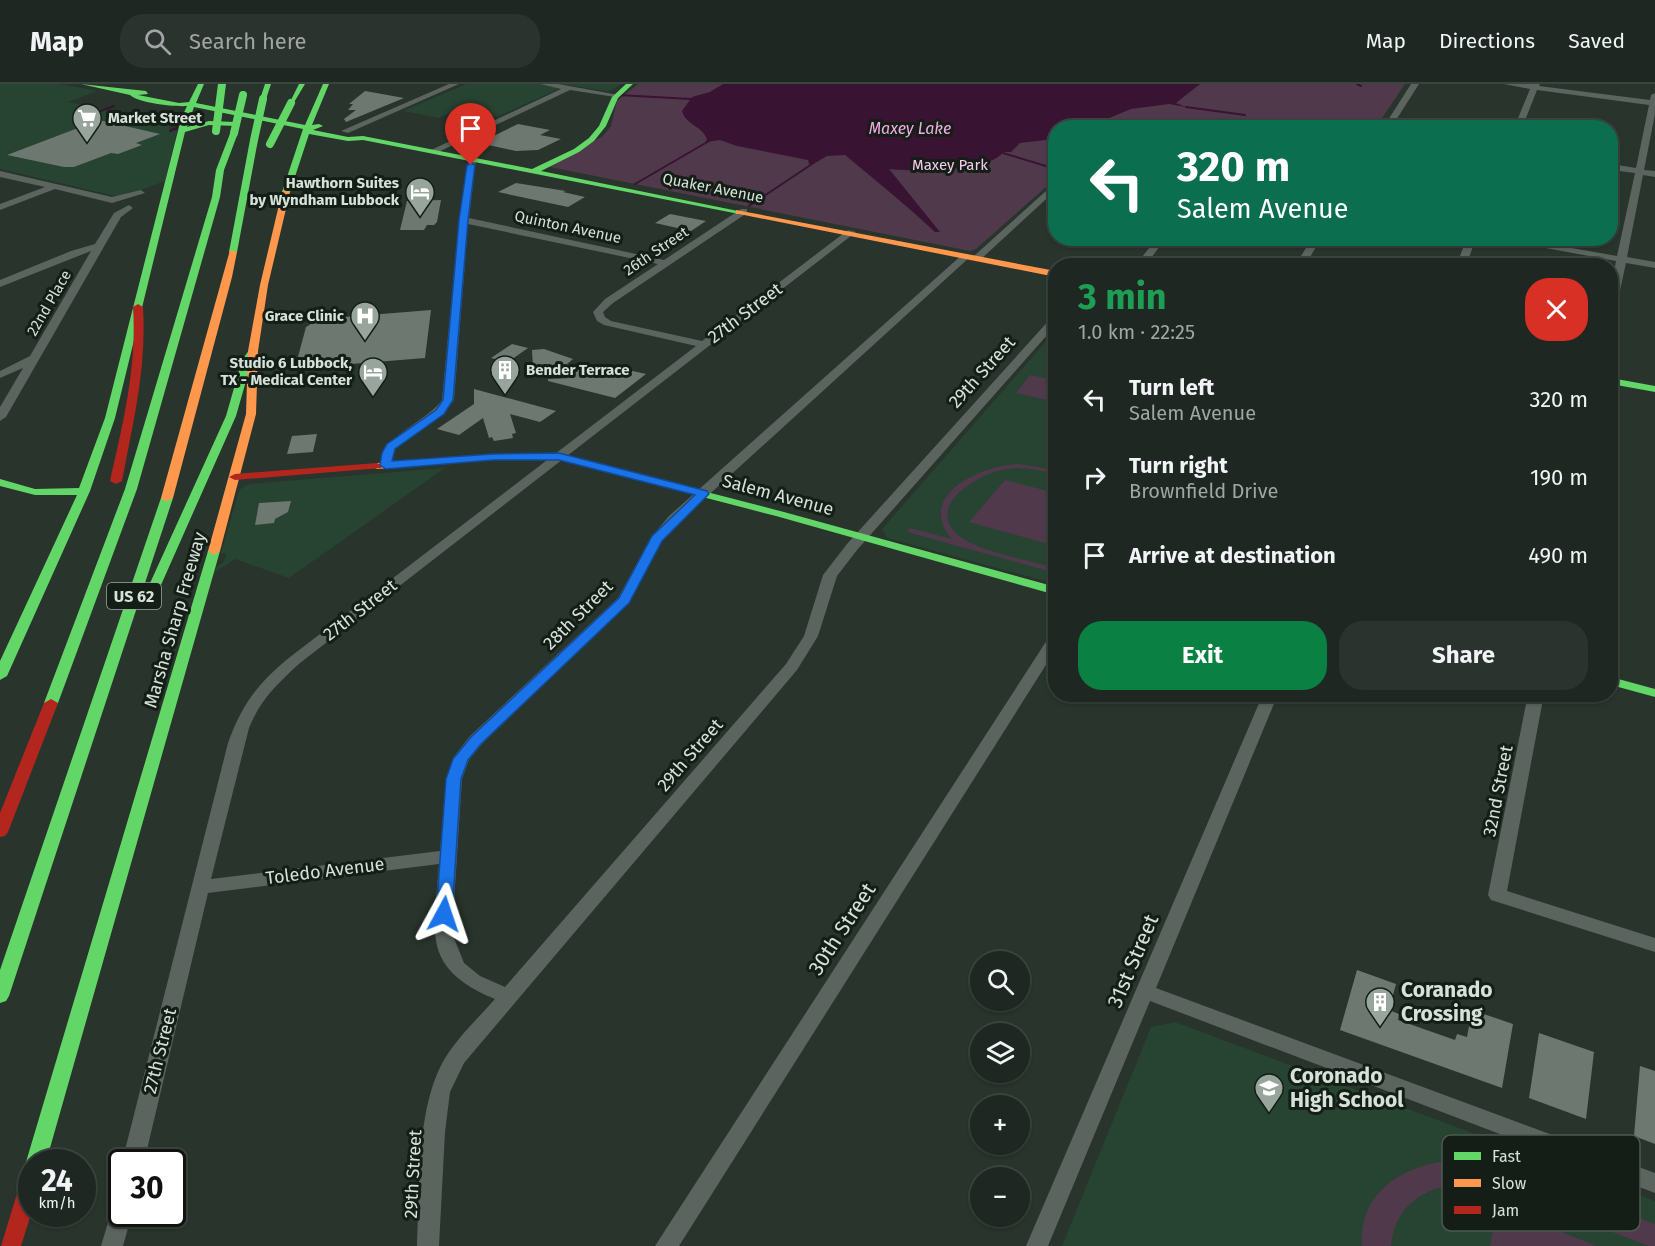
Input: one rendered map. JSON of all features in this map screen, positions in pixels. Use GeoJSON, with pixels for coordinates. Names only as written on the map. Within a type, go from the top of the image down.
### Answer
{"type":"FeatureCollection","features":[{"type":"Feature","properties":{"kind":"main road","name":"Quaker Avenue"},"geometry":{"type":"LineString","coordinates":[[84,84],[132,93],[160,95],[188,101],[192,105]]}},
{"type":"Feature","properties":{"kind":"main road"},"geometry":{"type":"LineString","coordinates":[[200,84],[203,96],[222,101],[291,113],[316,107]]}},
{"type":"Feature","properties":{"kind":"main road"},"geometry":{"type":"LineString","coordinates":[[160,95],[179,93],[200,84]]}},
{"type":"Feature","properties":{"kind":"main road"},"geometry":{"type":"LineString","coordinates":[[0,676],[84,491],[110,418],[183,130],[200,84]]}},
{"type":"Feature","properties":{"kind":"main road","name":"US 62"},"geometry":{"type":"LineString","coordinates":[[0,832],[78,634],[131,489],[216,196],[220,170],[216,131],[222,84]]}},
{"type":"Feature","properties":{"kind":"main road"},"geometry":{"type":"LineString","coordinates":[[245,189],[268,84]]}},
{"type":"Feature","properties":{"kind":"main road","name":"US 62"},"geometry":{"type":"LineString","coordinates":[[0,996],[167,497],[228,277],[245,189],[302,84]]}},
{"type":"Feature","properties":{"kind":"main road","name":"Marsha Sharp Freeway"},"geometry":{"type":"LineString","coordinates":[[40,1149],[235,477],[251,414],[253,351],[264,285],[284,200],[307,128],[326,84]]}},
{"type":"Feature","properties":{"kind":"main road"},"geometry":{"type":"LineString","coordinates":[[534,171],[593,138],[602,127],[607,109],[615,95],[630,84]]}},
{"type":"Feature","properties":{"kind":"main road"},"geometry":{"type":"LineString","coordinates":[[220,170],[234,133],[245,89]]}},
{"type":"Feature","properties":{"kind":"main road","name":"Quaker Avenue"},"geometry":{"type":"LineString","coordinates":[[132,93],[136,97],[179,105],[192,105],[307,128],[311,132],[343,134],[433,151],[1048,272]]}},
{"type":"Feature","properties":{"kind":"main road"},"geometry":{"type":"LineString","coordinates":[[183,130],[205,123],[223,122],[290,134],[301,147],[343,134]]}},
{"type":"Feature","properties":{"kind":"main road"},"geometry":{"type":"LineString","coordinates":[[111,493],[119,471],[132,401],[141,332],[138,307]]}},
{"type":"Feature","properties":{"kind":"main road"},"geometry":{"type":"LineString","coordinates":[[84,744],[231,417],[247,360],[253,351]]}},
{"type":"Feature","properties":{"kind":"main road"},"geometry":{"type":"LineString","coordinates":[[1618,382],[1655,389]]}},
{"type":"Feature","properties":{"kind":"main road","name":"Salem Avenue"},"geometry":{"type":"LineString","coordinates":[[235,477],[493,457],[559,457],[1048,589]]}},
{"type":"Feature","properties":{"kind":"main road"},"geometry":{"type":"LineString","coordinates":[[0,482],[35,492],[84,491]]}},
{"type":"Feature","properties":{"kind":"main road"},"geometry":{"type":"LineString","coordinates":[[76,590],[78,634]]}},
{"type":"Feature","properties":{"kind":"main road"},"geometry":{"type":"LineString","coordinates":[[1618,683],[1655,693]]}},
{"type":"Feature","properties":{"kind":"main road"},"geometry":{"type":"LineString","coordinates":[[11,1246],[18,1223]]}},
{"type":"Feature","properties":{"kind":"street"},"geometry":{"type":"LineString","coordinates":[[343,134],[455,84]]}},
{"type":"Feature","properties":{"kind":"street"},"geometry":{"type":"LineString","coordinates":[[544,84],[615,95]]}},
{"type":"Feature","properties":{"kind":"street"},"geometry":{"type":"LineString","coordinates":[[1393,120],[1415,84]]}},
{"type":"Feature","properties":{"kind":"street"},"geometry":{"type":"LineString","coordinates":[[1508,84],[1654,100],[1618,278]]}},
{"type":"Feature","properties":{"kind":"street"},"geometry":{"type":"LineString","coordinates":[[1521,120],[1536,86]]}},
{"type":"Feature","properties":{"kind":"street"},"geometry":{"type":"LineString","coordinates":[[433,151],[569,88]]}},
{"type":"Feature","properties":{"kind":"street"},"geometry":{"type":"LineString","coordinates":[[386,465],[387,453],[391,447],[440,412],[448,400],[464,220],[472,159]]}},
{"type":"Feature","properties":{"kind":"street"},"geometry":{"type":"LineString","coordinates":[[1618,168],[1655,174]]}},
{"type":"Feature","properties":{"kind":"street"},"geometry":{"type":"LineString","coordinates":[[0,174],[112,200],[141,193]]}},
{"type":"Feature","properties":{"kind":"street"},"geometry":{"type":"LineString","coordinates":[[0,207],[54,187]]}},
{"type":"Feature","properties":{"kind":"street","name":"28th Street"},"geometry":{"type":"LineString","coordinates":[[508,997],[468,978],[455,968],[447,953],[442,933],[454,779],[461,759],[476,740],[624,600],[657,539],[703,494],[1048,192]]}},
{"type":"Feature","properties":{"kind":"street","name":"22nd Place"},"geometry":{"type":"LineString","coordinates":[[0,417],[117,215],[129,208]]}},
{"type":"Feature","properties":{"kind":"street","name":"26th Street"},"geometry":{"type":"LineString","coordinates":[[704,345],[606,322],[598,312],[602,306],[744,211]]}},
{"type":"Feature","properties":{"kind":"street","name":"Quinton Avenue"},"geometry":{"type":"LineString","coordinates":[[464,220],[666,263]]}},
{"type":"Feature","properties":{"kind":"street","name":"27th Street"},"geometry":{"type":"LineString","coordinates":[[136,1149],[236,743],[252,701],[263,687],[851,232]]}},
{"type":"Feature","properties":{"kind":"street"},"geometry":{"type":"LineString","coordinates":[[0,284],[74,253],[100,246]]}},
{"type":"Feature","properties":{"kind":"street"},"geometry":{"type":"LineString","coordinates":[[1146,258],[1156,246]]}},
{"type":"Feature","properties":{"kind":"street"},"geometry":{"type":"LineString","coordinates":[[1544,246],[1616,258]]}},
{"type":"Feature","properties":{"kind":"street"},"geometry":{"type":"LineString","coordinates":[[1618,258],[1655,265]]}},
{"type":"Feature","properties":{"kind":"street","name":"29th Street"},"geometry":{"type":"LineString","coordinates":[[428,1246],[434,1132],[440,1092],[456,1058],[792,667],[811,636],[830,575],[860,537],[1048,328]]}},
{"type":"Feature","properties":{"kind":"street"},"geometry":{"type":"LineString","coordinates":[[0,375],[35,358]]}},
{"type":"Feature","properties":{"kind":"street","name":"30th Street"},"geometry":{"type":"LineString","coordinates":[[666,1246],[1048,649]]}},
{"type":"Feature","properties":{"kind":"street","name":"31st Street"},"geometry":{"type":"LineString","coordinates":[[1037,1246],[1267,702]]}},
{"type":"Feature","properties":{"kind":"street","name":"32nd Street"},"geometry":{"type":"LineString","coordinates":[[1534,702],[1497,894],[1655,945]]}},
{"type":"Feature","properties":{"kind":"street","name":"Toledo Avenue"},"geometry":{"type":"LineString","coordinates":[[201,887],[449,856]]}},
{"type":"Feature","properties":{"kind":"street"},"geometry":{"type":"LineString","coordinates":[[1144,991],[1527,1135]]}},
{"type":"Feature","properties":{"kind":"street"},"geometry":{"type":"LineString","coordinates":[[1640,1177],[1655,1183]]}},
{"type":"Feature","properties":{"kind":"street"},"geometry":{"type":"LineString","coordinates":[[112,1246],[117,1227]]}},
{"type":"Feature","properties":{"kind":"shaded area"},"geometry":{"type":"Polygon","coordinates":[[[0,84],[60,84],[98,91],[68,102],[169,122],[171,124],[169,129],[177,131],[165,181],[119,197],[0,169],[0,84]]]}},
{"type":"Feature","properties":{"kind":"shaded area"},"geometry":{"type":"Polygon","coordinates":[[[466,84],[622,84],[605,91],[567,85],[497,117],[457,110],[439,118],[403,111],[466,84]]]}},
{"type":"Feature","properties":{"kind":"shaded area"},"geometry":{"type":"Polygon","coordinates":[[[1048,339],[1048,582],[887,538],[882,529],[1048,339]]]}},
{"type":"Feature","properties":{"kind":"shaded area"},"geometry":{"type":"Polygon","coordinates":[[[445,468],[289,578],[235,559],[214,573],[227,554],[221,553],[239,490],[248,484],[445,468]]]}},
{"type":"Feature","properties":{"kind":"shaded area","name":"Coronado High School"},"geometry":{"type":"Polygon","coordinates":[[[1175,1022],[1478,1135],[1442,1135],[1442,1231],[1640,1231],[1640,1195],[1655,1201],[1655,1246],[1062,1246],[1151,1027],[1175,1022]]]}},
{"type":"Feature","properties":{"kind":"green space","name":"Maxey Park"},"geometry":{"type":"Polygon","coordinates":[[[638,84],[1405,84],[1381,120],[1048,120],[1048,185],[976,249],[970,251],[550,167],[603,136],[611,126],[617,101],[638,84]]]}},
{"type":"Feature","properties":{"kind":"green space"},"geometry":{"type":"Polygon","coordinates":[[[1030,375],[1048,378],[1048,400],[1016,393],[1030,375]]]}},
{"type":"Feature","properties":{"kind":"green space"},"geometry":{"type":"Polygon","coordinates":[[[1019,464],[1048,469],[1048,472],[1019,468],[1006,469],[971,483],[952,501],[948,512],[949,523],[957,534],[977,546],[1048,566],[1048,571],[907,532],[910,528],[952,539],[942,523],[941,509],[947,496],[957,485],[972,477],[1004,466],[1019,464]]]}},
{"type":"Feature","properties":{"kind":"green space"},"geometry":{"type":"Polygon","coordinates":[[[1005,480],[1048,491],[1048,544],[969,522],[1005,480]]]}},
{"type":"Feature","properties":{"kind":"green space"},"geometry":{"type":"Polygon","coordinates":[[[1442,1162],[1442,1187],[1434,1189],[1410,1203],[1398,1220],[1391,1246],[1362,1246],[1363,1226],[1368,1209],[1377,1195],[1403,1174],[1442,1162]]]}},
{"type":"Feature","properties":{"kind":"green space"},"geometry":{"type":"Polygon","coordinates":[[[1640,1218],[1655,1224],[1655,1246],[1649,1246],[1611,1231],[1640,1231],[1640,1218]]]}},
{"type":"Feature","properties":{"kind":"green space"},"geometry":{"type":"Polygon","coordinates":[[[1493,1231],[1559,1231],[1597,1246],[1490,1246],[1493,1231]]]}},
{"type":"Feature","properties":{"kind":"water","name":"Maxey Lake"},"geometry":{"type":"Polygon","coordinates":[[[723,84],[1200,84],[1176,103],[1186,107],[1169,104],[1131,109],[1105,120],[1048,120],[1048,140],[1020,143],[1011,152],[1003,152],[984,163],[950,169],[889,169],[940,232],[935,232],[845,155],[827,156],[810,166],[813,164],[809,164],[808,160],[737,146],[720,140],[706,142],[707,139],[702,131],[684,116],[682,111],[692,97],[710,92],[723,84]]]}},
{"type":"Feature","properties":{"kind":"building"},"geometry":{"type":"Polygon","coordinates":[[[365,91],[404,98],[346,122],[344,119],[356,110],[348,110],[353,104],[349,104],[365,91]]]}},
{"type":"Feature","properties":{"kind":"building","name":"Market Street"},"geometry":{"type":"Polygon","coordinates":[[[99,120],[160,134],[136,143],[142,145],[118,154],[111,153],[74,167],[7,155],[99,120]]]}},
{"type":"Feature","properties":{"kind":"building"},"geometry":{"type":"Polygon","coordinates":[[[518,124],[550,130],[540,135],[561,139],[538,150],[516,151],[479,143],[518,124]]]}},
{"type":"Feature","properties":{"kind":"building"},"geometry":{"type":"Polygon","coordinates":[[[516,183],[566,191],[563,192],[585,197],[568,207],[498,192],[516,183]]]}},
{"type":"Feature","properties":{"kind":"building"},"geometry":{"type":"Polygon","coordinates":[[[441,200],[437,222],[434,225],[427,225],[424,230],[400,230],[407,201],[441,200]]]}},
{"type":"Feature","properties":{"kind":"building"},"geometry":{"type":"Polygon","coordinates":[[[670,214],[706,221],[691,231],[655,223],[670,214]]]}},
{"type":"Feature","properties":{"kind":"building","name":"Grace Clinic"},"geometry":{"type":"Polygon","coordinates":[[[431,310],[425,358],[314,367],[313,370],[299,371],[300,368],[295,368],[306,327],[320,319],[431,310]]]}},
{"type":"Feature","properties":{"kind":"building"},"geometry":{"type":"Polygon","coordinates":[[[512,344],[528,348],[508,362],[491,358],[512,344]]]}},
{"type":"Feature","properties":{"kind":"building"},"geometry":{"type":"Polygon","coordinates":[[[544,349],[573,359],[567,364],[597,371],[606,365],[646,374],[615,398],[548,381],[548,379],[570,378],[533,368],[532,350],[544,349]]]}},
{"type":"Feature","properties":{"kind":"building"},"geometry":{"type":"Polygon","coordinates":[[[474,389],[556,411],[540,422],[510,414],[516,433],[512,434],[513,438],[494,441],[492,437],[489,438],[483,418],[459,435],[437,429],[474,404],[474,389]]]}},
{"type":"Feature","properties":{"kind":"building"},"geometry":{"type":"Polygon","coordinates":[[[317,434],[313,452],[287,454],[292,436],[317,434]]]}},
{"type":"Feature","properties":{"kind":"building"},"geometry":{"type":"Polygon","coordinates":[[[291,501],[288,512],[275,519],[274,523],[255,525],[259,503],[291,501]]]}},
{"type":"Feature","properties":{"kind":"building","name":"Coranado Crossing"},"geometry":{"type":"Polygon","coordinates":[[[1357,970],[1396,984],[1389,1010],[1399,1014],[1398,1020],[1455,1040],[1457,1034],[1467,1037],[1472,1010],[1513,1024],[1502,1088],[1340,1030],[1357,970]]]}},
{"type":"Feature","properties":{"kind":"building","name":"Coranado Crossing"},"geometry":{"type":"Polygon","coordinates":[[[1539,1033],[1594,1052],[1586,1119],[1529,1098],[1539,1033]]]}},
{"type":"Feature","properties":{"kind":"building"},"geometry":{"type":"Polygon","coordinates":[[[1640,1066],[1655,1071],[1655,1144],[1640,1138],[1640,1135],[1634,1135],[1640,1066]]]}},
{"type":"Feature","properties":{"kind":"waterway"},"geometry":{"type":"LineString","coordinates":[[1357,84],[1361,86]]}},
{"type":"Feature","properties":{"kind":"waterway"},"geometry":{"type":"LineString","coordinates":[[618,95],[691,99]]}},
{"type":"Feature","properties":{"kind":"waterway"},"geometry":{"type":"LineString","coordinates":[[98,112],[114,106]]}},
{"type":"Feature","properties":{"kind":"waterway"},"geometry":{"type":"LineString","coordinates":[[1186,107],[1245,115]]}},
{"type":"Feature","properties":{"kind":"waterway"},"geometry":{"type":"LineString","coordinates":[[164,116],[177,119],[177,128],[170,131]]}},
{"type":"Feature","properties":{"kind":"waterway"},"geometry":{"type":"LineString","coordinates":[[635,184],[709,141]]}},
{"type":"Feature","properties":{"kind":"waterway"},"geometry":{"type":"LineString","coordinates":[[1003,153],[1048,167]]}},
{"type":"Feature","properties":{"kind":"waterway"},"geometry":{"type":"LineString","coordinates":[[749,206],[812,164]]}},
{"type":"Feature","properties":{"kind":"traffic: fast"},"geometry":{"type":"LineString","coordinates":[[84,84],[132,93],[146,93]]}},
{"type":"Feature","properties":{"kind":"traffic: fast"},"geometry":{"type":"LineString","coordinates":[[192,104],[201,84]]}},
{"type":"Feature","properties":{"kind":"traffic: fast"},"geometry":{"type":"LineString","coordinates":[[216,131],[222,84]]}},
{"type":"Feature","properties":{"kind":"traffic: fast"},"geometry":{"type":"LineString","coordinates":[[263,99],[268,84]]}},
{"type":"Feature","properties":{"kind":"traffic: fast"},"geometry":{"type":"LineString","coordinates":[[291,103],[302,84]]}},
{"type":"Feature","properties":{"kind":"traffic: fast"},"geometry":{"type":"LineString","coordinates":[[286,192],[307,128],[326,84]]}},
{"type":"Feature","properties":{"kind":"traffic: fast"},"geometry":{"type":"LineString","coordinates":[[534,171],[592,140],[603,126],[615,97],[630,84]]}},
{"type":"Feature","properties":{"kind":"traffic: fast"},"geometry":{"type":"LineString","coordinates":[[132,93],[136,97],[179,105],[192,104],[307,128],[319,126]]}},
{"type":"Feature","properties":{"kind":"traffic: fast"},"geometry":{"type":"LineString","coordinates":[[234,133],[243,95]]}},
{"type":"Feature","properties":{"kind":"traffic: fast"},"geometry":{"type":"LineString","coordinates":[[254,140],[263,99]]}},
{"type":"Feature","properties":{"kind":"traffic: fast"},"geometry":{"type":"LineString","coordinates":[[270,144],[291,103]]}},
{"type":"Feature","properties":{"kind":"traffic: fast"},"geometry":{"type":"LineString","coordinates":[[0,676],[84,491],[110,418],[185,119],[192,104]]}},
{"type":"Feature","properties":{"kind":"traffic: fast"},"geometry":{"type":"LineString","coordinates":[[183,130],[209,123],[236,124]]}},
{"type":"Feature","properties":{"kind":"traffic: fast"},"geometry":{"type":"LineString","coordinates":[[307,128],[311,132],[348,139],[363,138],[739,212]]}},
{"type":"Feature","properties":{"kind":"traffic: fast"},"geometry":{"type":"LineString","coordinates":[[51,703],[131,489],[216,197],[220,170],[234,133]]}},
{"type":"Feature","properties":{"kind":"traffic: fast"},"geometry":{"type":"LineString","coordinates":[[233,252],[254,140]]}},
{"type":"Feature","properties":{"kind":"traffic: fast"},"geometry":{"type":"LineString","coordinates":[[147,603],[231,416],[247,360],[253,351]]}},
{"type":"Feature","properties":{"kind":"traffic: fast"},"geometry":{"type":"LineString","coordinates":[[1618,382],[1655,389]]}},
{"type":"Feature","properties":{"kind":"traffic: fast"},"geometry":{"type":"LineString","coordinates":[[637,477],[780,514],[1048,589]]}},
{"type":"Feature","properties":{"kind":"traffic: fast"},"geometry":{"type":"LineString","coordinates":[[0,482],[35,492],[84,491]]}},
{"type":"Feature","properties":{"kind":"traffic: fast"},"geometry":{"type":"LineString","coordinates":[[0,996],[167,498]]}},
{"type":"Feature","properties":{"kind":"traffic: fast"},"geometry":{"type":"LineString","coordinates":[[40,1149],[214,551]]}},
{"type":"Feature","properties":{"kind":"traffic: fast"},"geometry":{"type":"LineString","coordinates":[[1618,683],[1655,693]]}},
{"type":"Feature","properties":{"kind":"traffic: slow"},"geometry":{"type":"LineString","coordinates":[[214,551],[251,414],[253,351],[264,285],[286,192]]}},
{"type":"Feature","properties":{"kind":"traffic: slow"},"geometry":{"type":"LineString","coordinates":[[739,212],[1048,272]]}},
{"type":"Feature","properties":{"kind":"traffic: slow"},"geometry":{"type":"LineString","coordinates":[[167,498],[233,252]]}},
{"type":"Feature","properties":{"kind":"traffic: slow"},"geometry":{"type":"LineString","coordinates":[[377,466],[493,457],[559,457],[637,477]]}},
{"type":"Feature","properties":{"kind":"traffic: jam"},"geometry":{"type":"LineString","coordinates":[[116,481],[137,372],[140,329],[138,307]]}},
{"type":"Feature","properties":{"kind":"traffic: jam"},"geometry":{"type":"LineString","coordinates":[[235,477],[377,466]]}},
{"type":"Feature","properties":{"kind":"traffic: jam"},"geometry":{"type":"LineString","coordinates":[[0,832],[51,703]]}},
{"type":"Feature","properties":{"kind":"traffic: jam"},"geometry":{"type":"LineString","coordinates":[[11,1246],[18,1223]]}},
{"type":"Feature","properties":{"kind":"place","name":"Market Street"},"geometry":{"type":"Point","coordinates":[87,144]}},
{"type":"Feature","properties":{"kind":"place","name":"Hawthorn Suites by Wyndham Lubbock"},"geometry":{"type":"Point","coordinates":[420,218]}},
{"type":"Feature","properties":{"kind":"place","name":"Grace Clinic"},"geometry":{"type":"Point","coordinates":[365,342]}},
{"type":"Feature","properties":{"kind":"place","name":"Bender Terrace"},"geometry":{"type":"Point","coordinates":[505,396]}},
{"type":"Feature","properties":{"kind":"place","name":"Studio 6 Lubbock, TX - Medical Center"},"geometry":{"type":"Point","coordinates":[373,398]}},
{"type":"Feature","properties":{"kind":"place","name":"Coranado Crossing"},"geometry":{"type":"Point","coordinates":[1380,1028]}},
{"type":"Feature","properties":{"kind":"place","name":"Coronado High School"},"geometry":{"type":"Point","coordinates":[1269,1114]}},
{"type":"Feature","properties":{"kind":"route"},"geometry":{"type":"LineString","coordinates":[[444,914],[454,779],[461,759],[476,740],[624,600],[657,539],[674,519],[703,494],[570,458],[530,455],[386,465],[387,453],[391,447],[440,412],[448,400],[471,165]]}}]}
